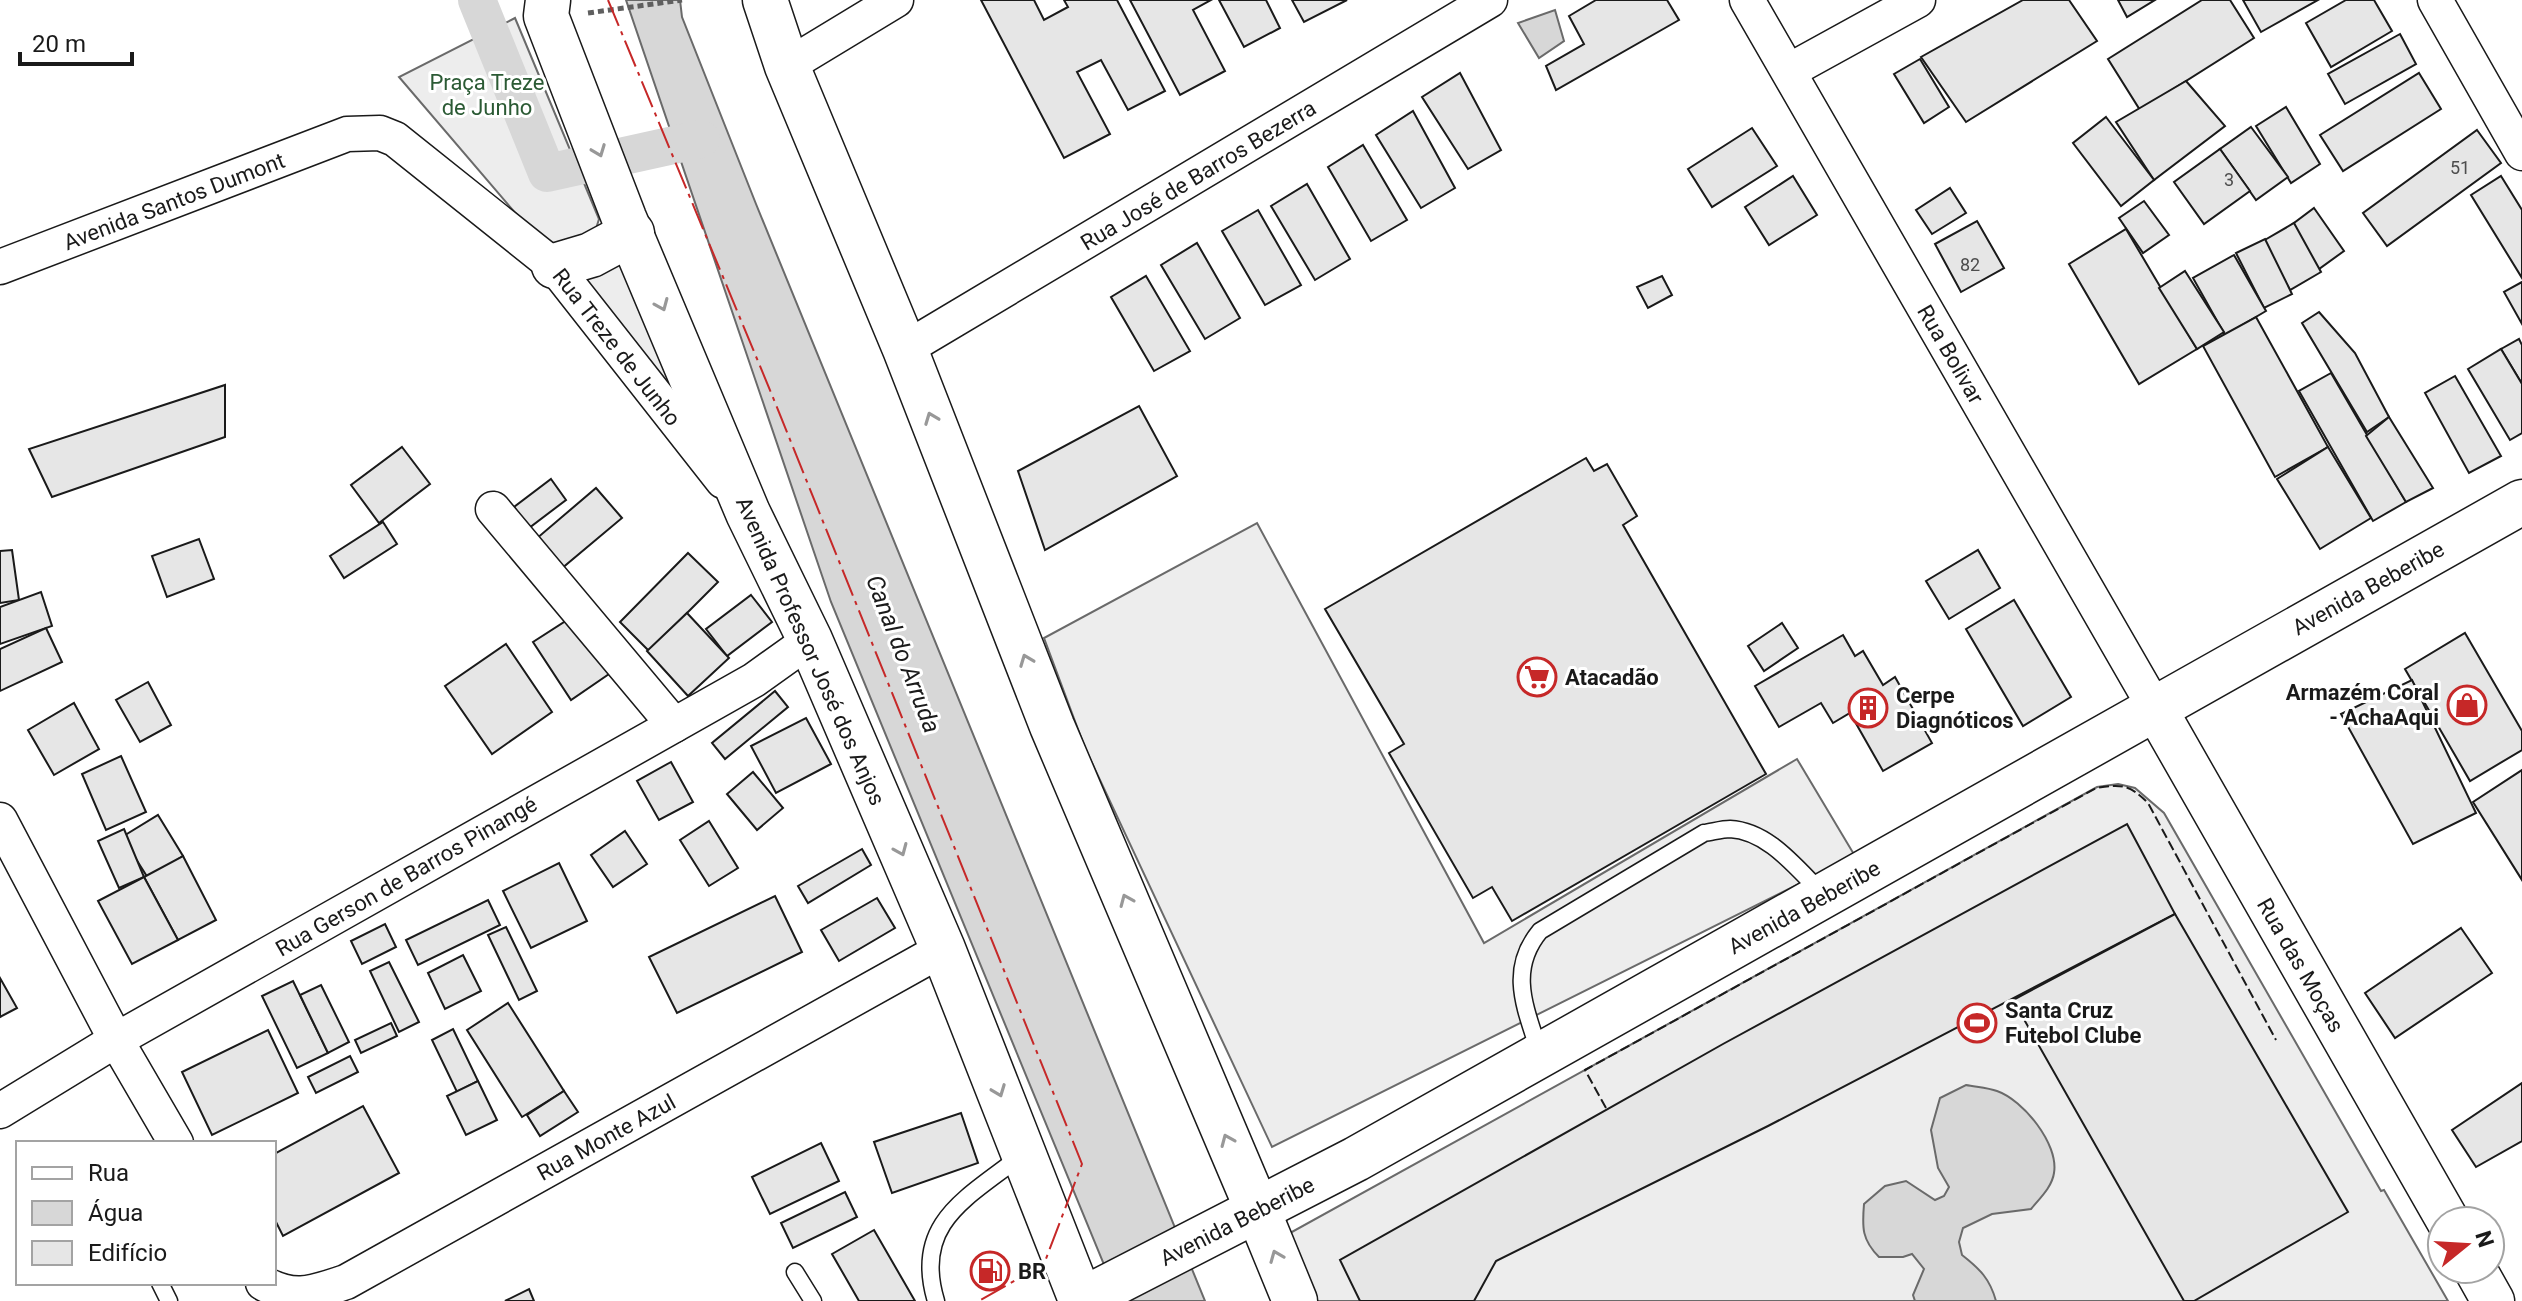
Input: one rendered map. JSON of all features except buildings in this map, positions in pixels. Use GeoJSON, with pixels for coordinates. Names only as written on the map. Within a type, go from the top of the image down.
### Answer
{"type":"FeatureCollection","features":[{"type":"Feature","properties":{"kind":"main road"},"geometry":{"type":"LineString","coordinates":[[765,0],[787,66],[905,349],[1052,726],[1295,1301]]}},
{"type":"Feature","properties":{"kind":"main road","name":"Avenida Professor José dos Anjos"},"geometry":{"type":"LineString","coordinates":[[545,5],[628,225],[748,513],[810,640],[943,949],[1023,1154],[1087,1297]]}},
{"type":"Feature","properties":{"kind":"main road"},"geometry":{"type":"LineString","coordinates":[[554,266],[591,255],[628,225]]}},
{"type":"Feature","properties":{"kind":"main road","name":"Avenida Beberibe"},"geometry":{"type":"LineString","coordinates":[[1087,1297],[1356,1159],[2522,502]]}},
{"type":"Feature","properties":{"kind":"street"},"geometry":{"type":"LineString","coordinates":[[787,66],[896,0]]}},
{"type":"Feature","properties":{"kind":"street","name":"Rua José de Barros Bezerra"},"geometry":{"type":"LineString","coordinates":[[905,349],[1490,0]]}},
{"type":"Feature","properties":{"kind":"street","name":"Rua Bolivar"},"geometry":{"type":"LineString","coordinates":[[1747,0],[2155,708]]}},
{"type":"Feature","properties":{"kind":"street"},"geometry":{"type":"LineString","coordinates":[[1789,71],[1918,0]]}},
{"type":"Feature","properties":{"kind":"street"},"geometry":{"type":"LineString","coordinates":[[2435,0],[2522,153]]}},
{"type":"Feature","properties":{"kind":"street","name":"Rua Treze de Junho"},"geometry":{"type":"LineString","coordinates":[[347,134],[380,133],[395,139],[554,266],[748,513]]}},
{"type":"Feature","properties":{"kind":"street","name":"Avenida Santos Dumont"},"geometry":{"type":"LineString","coordinates":[[0,267],[347,134]]}},
{"type":"Feature","properties":{"kind":"street"},"geometry":{"type":"LineString","coordinates":[[493,509],[674,725]]}},
{"type":"Feature","properties":{"kind":"street","name":"Rua Gerson de Barros Pinangé"},"geometry":{"type":"LineString","coordinates":[[0,1111],[116,1040],[754,680],[810,640]]}},
{"type":"Feature","properties":{"kind":"street","name":"Rua das Moças"},"geometry":{"type":"LineString","coordinates":[[2155,708],[2439,1205]]}},
{"type":"Feature","properties":{"kind":"street"},"geometry":{"type":"LineString","coordinates":[[0,820],[116,1040],[175,1141]]}},
{"type":"Feature","properties":{"kind":"street","name":"Rua Monte Azul"},"geometry":{"type":"LineString","coordinates":[[266,1285],[284,1295],[316,1292],[346,1282],[943,949]]}},
{"type":"Feature","properties":{"kind":"lane"},"geometry":{"type":"LineString","coordinates":[[1540,1054],[1522,993],[1521,965],[1528,945],[1540,931],[1704,833],[1729,829],[1753,834],[1777,849],[1824,895]]}},
{"type":"Feature","properties":{"kind":"lane"},"geometry":{"type":"LineString","coordinates":[[936,1301],[930,1283],[932,1244],[946,1215],[1023,1154]]}},
{"type":"Feature","properties":{"kind":"lane"},"geometry":{"type":"LineString","coordinates":[[795,1272],[813,1301]]}},
{"type":"Feature","properties":{"kind":"path"},"geometry":{"type":"LineString","coordinates":[[597,12],[682,0]]}},
{"type":"Feature","properties":{"kind":"shaded area","name":"Praça Treze de Junho"},"geometry":{"type":"Polygon","coordinates":[[[515,18],[599,219],[595,232],[580,244],[541,243],[399,77],[515,18]]]}},
{"type":"Feature","properties":{"kind":"shaded area"},"geometry":{"type":"Polygon","coordinates":[[[615,253],[681,401],[578,275],[615,253]]]}},
{"type":"Feature","properties":{"kind":"shaded area"},"geometry":{"type":"Polygon","coordinates":[[[1257,523],[1484,943],[1797,759],[1855,856],[1272,1147],[1085,748],[1044,638],[1257,523]]]}},
{"type":"Feature","properties":{"kind":"shaded area","name":"Santa Cruz Futebol Clube"},"geometry":{"type":"Polygon","coordinates":[[[2118,784],[2135,788],[2164,813],[2381,1191],[2384,1190],[2426,1263],[2426,1285],[2439,1285],[2448,1301],[1317,1301],[1290,1233],[2097,787],[2118,784]]]}},
{"type":"Feature","properties":{"kind":"water","name":"Canal do Arruda"},"geometry":{"type":"Polygon","coordinates":[[[626,0],[680,0],[682,17],[756,204],[1205,1301],[1119,1301],[831,602],[626,0]]]}},
{"type":"Feature","properties":{"kind":"water"},"geometry":{"type":"Polygon","coordinates":[[[1555,10],[1564,41],[1539,58],[1518,23],[1555,10]]]}},
{"type":"Feature","properties":{"kind":"water"},"geometry":{"type":"Polygon","coordinates":[[[1966,1085],[1997,1091],[2028,1113],[2051,1149],[2053,1178],[2031,1209],[1992,1214],[1963,1228],[1959,1242],[1962,1255],[1984,1275],[1996,1301],[1915,1301],[1913,1295],[1924,1269],[1912,1254],[1879,1257],[1864,1233],[1864,1204],[1885,1186],[1906,1181],[1935,1200],[1944,1196],[1949,1187],[1938,1168],[1931,1130],[1940,1098],[1966,1085]]]}},
{"type":"Feature","properties":{"kind":"waterway"},"geometry":{"type":"LineString","coordinates":[[477,0],[547,173],[701,139]]}},
{"type":"Feature","properties":{"kind":"fence"},"geometry":{"type":"LineString","coordinates":[[1606,1108],[1585,1070],[2096,788],[2105,787],[2130,789],[2148,803],[2276,1040]]}},
{"type":"Feature","properties":{"kind":"power"},"geometry":{"type":"LineString","coordinates":[[608,0],[772,395],[1082,1164],[1044,1264],[979,1301]]}},
{"type":"Feature","properties":{"kind":"place","name":"Atacadão"},"geometry":{"type":"Point","coordinates":[1537,677]}},
{"type":"Feature","properties":{"kind":"place","name":"Armazém Coral - AchaAqui"},"geometry":{"type":"Point","coordinates":[2467,705]}},
{"type":"Feature","properties":{"kind":"place","name":"Cerpe Diagnóticos"},"geometry":{"type":"Point","coordinates":[1868,708]}},
{"type":"Feature","properties":{"kind":"place","name":"Santa Cruz Futebol Clube"},"geometry":{"type":"Point","coordinates":[1977,1023]}},
{"type":"Feature","properties":{"kind":"place","name":"BR"},"geometry":{"type":"Point","coordinates":[990,1271]}}]}
